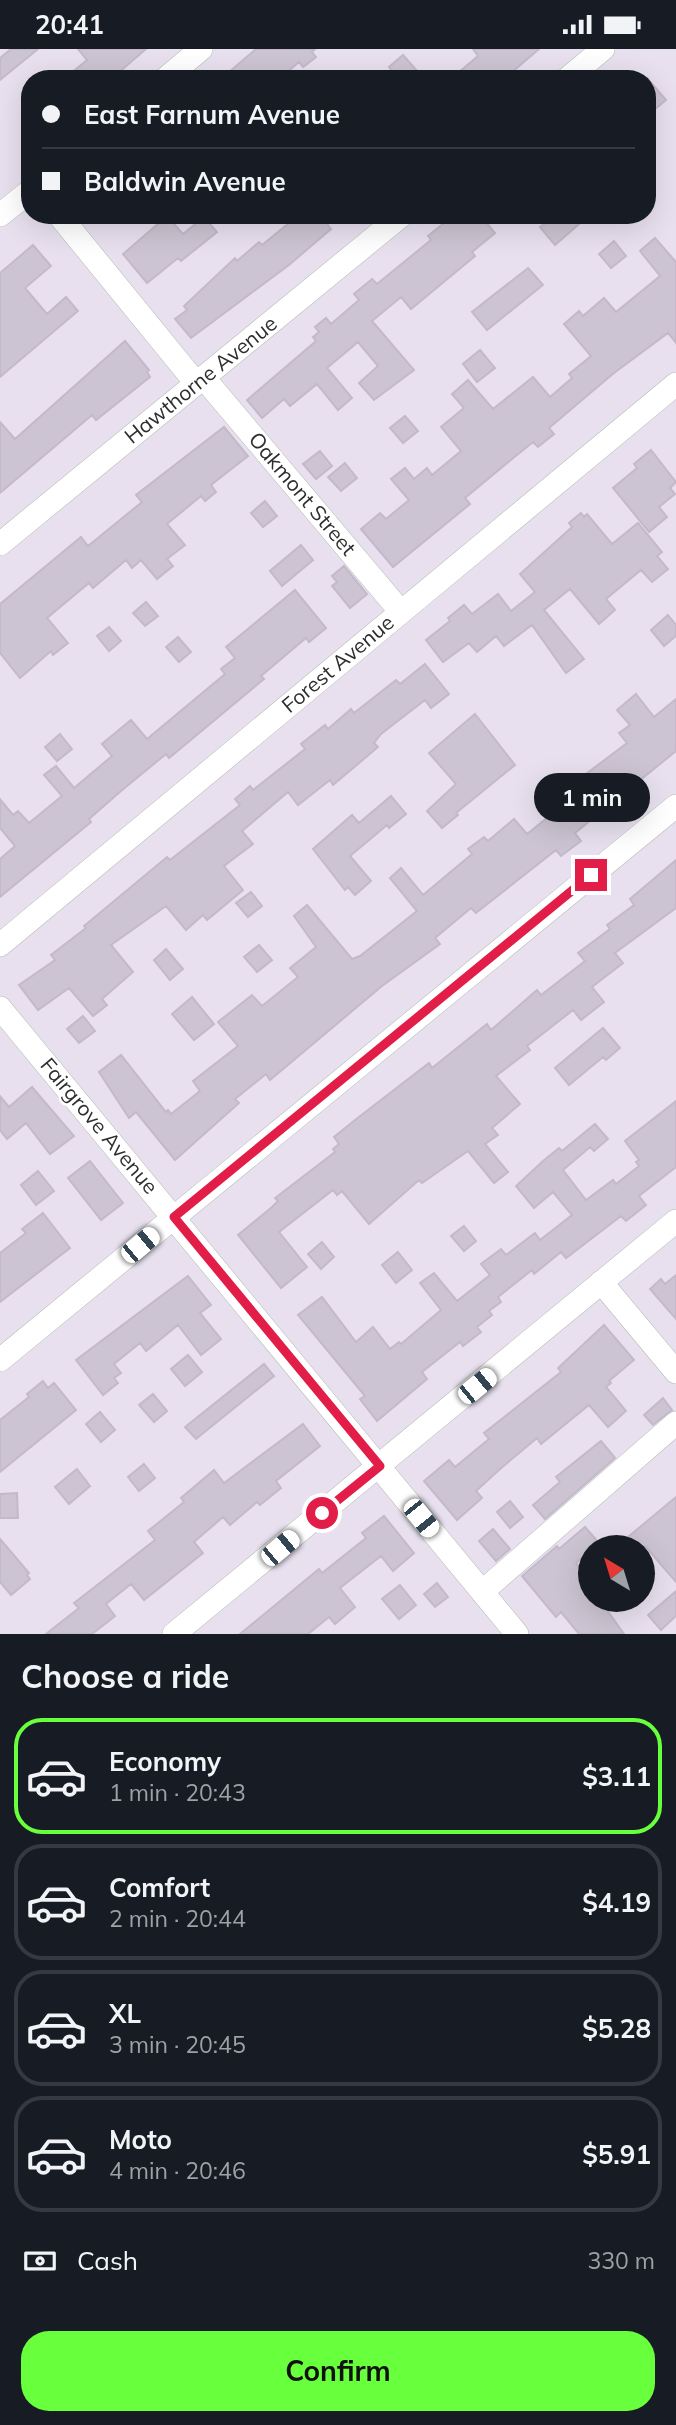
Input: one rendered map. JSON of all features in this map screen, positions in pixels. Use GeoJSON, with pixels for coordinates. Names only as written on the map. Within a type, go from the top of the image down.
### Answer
{"type":"FeatureCollection","features":[{"type":"Feature","properties":{"kind":"street"},"geometry":{"type":"LineString","coordinates":[[176,70],[201,49]]}},
{"type":"Feature","properties":{"kind":"street"},"geometry":{"type":"LineString","coordinates":[[577,70],[603,49]]}},
{"type":"Feature","properties":{"kind":"street"},"geometry":{"type":"LineString","coordinates":[[0,215],[21,198]]}},
{"type":"Feature","properties":{"kind":"street","name":"Oakmont Street"},"geometry":{"type":"LineString","coordinates":[[67,224],[401,612]]}},
{"type":"Feature","properties":{"kind":"street","name":"Hawthorne Avenue"},"geometry":{"type":"LineString","coordinates":[[0,544],[391,224]]}},
{"type":"Feature","properties":{"kind":"street","name":"Forest Avenue"},"geometry":{"type":"LineString","coordinates":[[0,945],[676,384]]}},
{"type":"Feature","properties":{"kind":"street"},"geometry":{"type":"LineString","coordinates":[[0,1360],[676,806]]}},
{"type":"Feature","properties":{"kind":"street","name":"Fairgrove Avenue"},"geometry":{"type":"LineString","coordinates":[[0,1008],[517,1634]]}},
{"type":"Feature","properties":{"kind":"street"},"geometry":{"type":"LineString","coordinates":[[174,1634],[676,1221]]}},
{"type":"Feature","properties":{"kind":"street"},"geometry":{"type":"LineString","coordinates":[[601,1282],[676,1371]]}},
{"type":"Feature","properties":{"kind":"street"},"geometry":{"type":"LineString","coordinates":[[482,1592],[676,1423]]}},
{"type":"Feature","properties":{"kind":"building"},"geometry":{"type":"Polygon","coordinates":[[[11,49],[38,49],[0,80],[0,58],[11,49]]]}},
{"type":"Feature","properties":{"kind":"building"},"geometry":{"type":"Polygon","coordinates":[[[78,49],[146,49],[122,70],[75,70],[87,60],[78,49]]]}},
{"type":"Feature","properties":{"kind":"building"},"geometry":{"type":"Polygon","coordinates":[[[256,49],[315,49],[312,52],[316,57],[303,67],[299,62],[290,70],[232,70],[256,49]]]}},
{"type":"Feature","properties":{"kind":"building"},"geometry":{"type":"Polygon","coordinates":[[[473,49],[539,49],[514,70],[462,70],[478,56],[473,49]]]}},
{"type":"Feature","properties":{"kind":"building"},"geometry":{"type":"Polygon","coordinates":[[[403,55],[416,70],[391,70],[389,67],[403,55]]]}},
{"type":"Feature","properties":{"kind":"building"},"geometry":{"type":"Polygon","coordinates":[[[656,88],[666,100],[656,108],[656,88]]]}},
{"type":"Feature","properties":{"kind":"building"},"geometry":{"type":"Polygon","coordinates":[[[158,224],[174,224],[183,234],[195,224],[210,224],[217,232],[181,261],[178,258],[147,283],[123,254],[158,224]]]}},
{"type":"Feature","properties":{"kind":"building"},"geometry":{"type":"Polygon","coordinates":[[[288,224],[327,224],[331,229],[289,265],[191,338],[175,319],[187,310],[184,306],[235,258],[237,261],[259,242],[262,245],[288,224]]]}},
{"type":"Feature","properties":{"kind":"building"},"geometry":{"type":"Polygon","coordinates":[[[443,224],[488,224],[495,233],[472,252],[475,256],[411,309],[401,297],[372,321],[414,370],[374,400],[359,383],[378,366],[358,342],[327,368],[352,398],[338,410],[317,384],[290,406],[284,399],[262,418],[247,400],[316,341],[313,337],[319,332],[315,327],[326,318],[331,324],[359,300],[354,294],[372,279],[377,284],[431,240],[428,236],[443,224]]]}},
{"type":"Feature","properties":{"kind":"building"},"geometry":{"type":"Polygon","coordinates":[[[544,224],[579,224],[555,245],[540,227],[544,224]]]}},
{"type":"Feature","properties":{"kind":"building"},"geometry":{"type":"Polygon","coordinates":[[[655,238],[676,262],[676,343],[668,333],[614,373],[549,428],[554,434],[538,447],[533,442],[512,459],[465,498],[470,504],[393,567],[361,529],[380,513],[386,519],[409,500],[391,479],[405,468],[414,479],[427,468],[432,475],[461,451],[441,427],[464,408],[452,394],[468,380],[493,409],[533,377],[550,397],[572,378],[569,374],[591,356],[564,324],[579,311],[583,316],[604,298],[616,312],[660,276],[640,251],[655,238]]]}},
{"type":"Feature","properties":{"kind":"building"},"geometry":{"type":"Polygon","coordinates":[[[614,241],[626,256],[611,268],[599,254],[614,241]]]}},
{"type":"Feature","properties":{"kind":"building"},"geometry":{"type":"Polygon","coordinates":[[[33,245],[51,266],[25,288],[47,314],[66,297],[78,311],[0,377],[0,273],[33,245]]]}},
{"type":"Feature","properties":{"kind":"building"},"geometry":{"type":"Polygon","coordinates":[[[528,268],[543,285],[487,330],[472,312],[528,268]]]}},
{"type":"Feature","properties":{"kind":"building"},"geometry":{"type":"Polygon","coordinates":[[[125,341],[149,370],[147,372],[150,377],[96,420],[92,415],[0,493],[0,422],[15,439],[125,341]]]}},
{"type":"Feature","properties":{"kind":"building"},"geometry":{"type":"Polygon","coordinates":[[[480,350],[495,368],[477,382],[463,364],[480,350]]]}},
{"type":"Feature","properties":{"kind":"building"},"geometry":{"type":"Polygon","coordinates":[[[405,416],[418,431],[403,443],[390,428],[405,416]]]}},
{"type":"Feature","properties":{"kind":"building"},"geometry":{"type":"Polygon","coordinates":[[[224,427],[248,456],[211,485],[216,492],[205,501],[201,496],[167,524],[185,545],[167,559],[173,566],[157,579],[141,560],[132,568],[126,560],[93,588],[89,583],[47,618],[68,643],[53,655],[51,651],[20,678],[0,653],[0,604],[81,537],[88,546],[142,502],[136,495],[224,427]]]}},
{"type":"Feature","properties":{"kind":"building"},"geometry":{"type":"Polygon","coordinates":[[[651,450],[676,482],[670,488],[675,494],[659,507],[667,517],[649,532],[613,488],[637,468],[634,464],[651,450]]]}},
{"type":"Feature","properties":{"kind":"building"},"geometry":{"type":"Polygon","coordinates":[[[320,451],[332,466],[316,479],[303,464],[320,451]]]}},
{"type":"Feature","properties":{"kind":"building"},"geometry":{"type":"Polygon","coordinates":[[[345,463],[357,478],[341,491],[328,477],[345,463]]]}},
{"type":"Feature","properties":{"kind":"building"},"geometry":{"type":"Polygon","coordinates":[[[265,501],[277,516],[263,527],[251,513],[265,501]]]}},
{"type":"Feature","properties":{"kind":"building"},"geometry":{"type":"Polygon","coordinates":[[[581,513],[584,517],[587,514],[612,544],[638,523],[662,552],[657,556],[668,569],[652,582],[641,570],[606,599],[615,610],[599,624],[570,589],[544,610],[584,659],[566,673],[532,625],[504,646],[496,636],[477,652],[469,643],[443,662],[426,640],[450,621],[448,618],[464,605],[472,614],[498,594],[511,611],[535,592],[520,574],[572,527],[569,523],[581,513]]]}},
{"type":"Feature","properties":{"kind":"building"},"geometry":{"type":"Polygon","coordinates":[[[301,545],[313,560],[282,586],[270,571],[301,545]]]}},
{"type":"Feature","properties":{"kind":"building"},"geometry":{"type":"Polygon","coordinates":[[[344,566],[367,594],[350,608],[332,586],[337,582],[332,576],[344,566]]]}},
{"type":"Feature","properties":{"kind":"building"},"geometry":{"type":"Polygon","coordinates":[[[295,590],[326,628],[309,642],[306,638],[261,676],[264,679],[169,758],[166,754],[121,791],[89,819],[91,822],[0,897],[0,859],[15,846],[0,828],[0,799],[13,815],[18,811],[29,823],[62,796],[44,775],[56,766],[74,788],[112,756],[102,744],[131,720],[147,739],[225,674],[221,669],[235,658],[226,647],[295,590]]]}},
{"type":"Feature","properties":{"kind":"building"},"geometry":{"type":"Polygon","coordinates":[[[146,602],[158,616],[145,626],[133,613],[146,602]]]}},
{"type":"Feature","properties":{"kind":"building"},"geometry":{"type":"Polygon","coordinates":[[[668,615],[676,625],[676,636],[664,646],[651,630],[668,615]]]}},
{"type":"Feature","properties":{"kind":"building"},"geometry":{"type":"Polygon","coordinates":[[[109,627],[121,641],[109,651],[97,636],[109,627]]]}},
{"type":"Feature","properties":{"kind":"building"},"geometry":{"type":"Polygon","coordinates":[[[178,637],[191,652],[179,662],[166,647],[178,637]]]}},
{"type":"Feature","properties":{"kind":"building"},"geometry":{"type":"Polygon","coordinates":[[[425,664],[449,694],[431,708],[425,700],[381,734],[374,743],[378,747],[333,785],[330,780],[298,805],[288,792],[242,831],[253,844],[224,866],[243,890],[207,920],[203,915],[186,930],[166,906],[111,945],[133,972],[102,999],[107,1005],[93,1016],[69,988],[38,1010],[19,985],[55,960],[51,955],[167,857],[170,860],[240,805],[235,799],[250,786],[253,790],[305,749],[301,744],[325,725],[328,729],[351,709],[354,713],[396,680],[400,684],[425,664]]]}},
{"type":"Feature","properties":{"kind":"building"},"geometry":{"type":"Polygon","coordinates":[[[636,694],[654,717],[676,699],[676,751],[575,833],[581,841],[561,856],[556,850],[476,913],[471,908],[435,938],[440,944],[382,986],[270,1080],[266,1074],[235,1099],[239,1103],[175,1160],[136,1112],[129,1118],[99,1072],[121,1055],[166,1112],[168,1110],[171,1114],[200,1091],[193,1081],[238,1046],[218,1022],[252,995],[262,1006],[298,977],[290,968],[316,947],[294,916],[307,905],[352,959],[360,956],[417,911],[390,878],[401,868],[423,895],[472,854],[468,849],[484,837],[488,841],[514,819],[527,834],[584,788],[578,780],[627,743],[619,733],[630,725],[617,710],[636,694]]]}},
{"type":"Feature","properties":{"kind":"building"},"geometry":{"type":"Polygon","coordinates":[[[475,714],[515,765],[456,813],[458,815],[442,828],[427,811],[456,784],[429,753],[475,714]]]}},
{"type":"Feature","properties":{"kind":"building"},"geometry":{"type":"Polygon","coordinates":[[[60,734],[72,749],[57,761],[45,747],[60,734]]]}},
{"type":"Feature","properties":{"kind":"building"},"geometry":{"type":"Polygon","coordinates":[[[391,796],[406,814],[389,828],[387,825],[350,856],[371,881],[355,895],[348,887],[345,890],[313,849],[352,815],[359,823],[391,796]]]}},
{"type":"Feature","properties":{"kind":"building"},"geometry":{"type":"Polygon","coordinates":[[[676,860],[676,908],[615,953],[623,963],[592,987],[604,1002],[581,1020],[573,1010],[527,1046],[530,1050],[496,1076],[520,1104],[492,1128],[498,1135],[485,1144],[508,1172],[494,1183],[468,1151],[422,1183],[419,1180],[369,1224],[342,1191],[337,1195],[333,1190],[279,1232],[307,1267],[281,1288],[238,1235],[271,1208],[278,1201],[275,1198],[335,1152],[333,1149],[339,1144],[334,1137],[355,1120],[429,1063],[432,1068],[487,1024],[491,1030],[537,990],[541,995],[585,961],[578,953],[610,929],[607,925],[634,905],[630,899],[676,860]]]}},
{"type":"Feature","properties":{"kind":"building"},"geometry":{"type":"Polygon","coordinates":[[[251,892],[262,906],[248,917],[236,903],[251,892]]]}},
{"type":"Feature","properties":{"kind":"building"},"geometry":{"type":"Polygon","coordinates":[[[259,945],[272,960],[257,972],[244,957],[259,945]]]}},
{"type":"Feature","properties":{"kind":"building"},"geometry":{"type":"Polygon","coordinates":[[[166,949],[183,969],[170,980],[154,960],[166,949]]]}},
{"type":"Feature","properties":{"kind":"building"},"geometry":{"type":"Polygon","coordinates":[[[192,997],[214,1024],[194,1040],[172,1014],[192,997]]]}},
{"type":"Feature","properties":{"kind":"building"},"geometry":{"type":"Polygon","coordinates":[[[83,1016],[95,1031],[79,1043],[67,1029],[83,1016]]]}},
{"type":"Feature","properties":{"kind":"building"},"geometry":{"type":"Polygon","coordinates":[[[603,1028],[620,1048],[606,1060],[603,1057],[569,1085],[555,1068],[603,1028]]]}},
{"type":"Feature","properties":{"kind":"building"},"geometry":{"type":"Polygon","coordinates":[[[32,1087],[74,1136],[50,1154],[26,1123],[7,1139],[0,1130],[0,1096],[9,1107],[32,1087]]]}},
{"type":"Feature","properties":{"kind":"building"},"geometry":{"type":"Polygon","coordinates":[[[676,1101],[676,1167],[639,1196],[646,1205],[626,1221],[621,1216],[566,1258],[561,1252],[534,1274],[532,1270],[498,1297],[501,1302],[489,1311],[492,1315],[477,1327],[481,1332],[463,1346],[460,1342],[422,1372],[427,1379],[377,1421],[360,1399],[365,1396],[298,1315],[322,1297],[356,1342],[373,1327],[390,1349],[399,1342],[401,1344],[441,1310],[420,1283],[434,1273],[457,1301],[490,1275],[481,1264],[501,1249],[506,1255],[535,1233],[540,1240],[572,1215],[553,1192],[534,1208],[516,1186],[543,1161],[559,1148],[562,1151],[595,1124],[608,1139],[594,1151],[590,1147],[563,1170],[586,1200],[613,1180],[616,1184],[639,1166],[636,1162],[639,1160],[625,1141],[676,1101]]]}},
{"type":"Feature","properties":{"kind":"building"},"geometry":{"type":"Polygon","coordinates":[[[90,1161],[123,1203],[101,1220],[68,1178],[90,1161]]]}},
{"type":"Feature","properties":{"kind":"building"},"geometry":{"type":"Polygon","coordinates":[[[38,1171],[54,1191],[36,1205],[21,1185],[38,1171]]]}},
{"type":"Feature","properties":{"kind":"building"},"geometry":{"type":"Polygon","coordinates":[[[43,1213],[70,1248],[0,1302],[0,1253],[26,1233],[22,1229],[43,1213]]]}},
{"type":"Feature","properties":{"kind":"building"},"geometry":{"type":"Polygon","coordinates":[[[464,1226],[476,1241],[464,1251],[451,1236],[464,1226]]]}},
{"type":"Feature","properties":{"kind":"building"},"geometry":{"type":"Polygon","coordinates":[[[322,1242],[334,1257],[321,1269],[308,1254],[322,1242]]]}},
{"type":"Feature","properties":{"kind":"building"},"geometry":{"type":"Polygon","coordinates":[[[398,1252],[412,1270],[396,1283],[382,1265],[398,1252]]]}},
{"type":"Feature","properties":{"kind":"building"},"geometry":{"type":"Polygon","coordinates":[[[676,1275],[676,1319],[650,1289],[661,1279],[665,1284],[676,1275]]]}},
{"type":"Feature","properties":{"kind":"building"},"geometry":{"type":"Polygon","coordinates":[[[188,1276],[211,1305],[200,1313],[221,1339],[201,1355],[178,1325],[146,1351],[140,1343],[114,1364],[121,1373],[114,1378],[118,1383],[103,1395],[76,1360],[188,1276]]]}},
{"type":"Feature","properties":{"kind":"building"},"geometry":{"type":"Polygon","coordinates":[[[604,1325],[634,1360],[609,1381],[611,1383],[606,1387],[626,1411],[608,1427],[589,1405],[541,1444],[537,1438],[476,1491],[482,1498],[457,1520],[424,1481],[449,1460],[455,1467],[489,1439],[484,1433],[561,1372],[558,1368],[604,1325]]]}},
{"type":"Feature","properties":{"kind":"building"},"geometry":{"type":"Polygon","coordinates":[[[188,1355],[202,1372],[185,1386],[171,1369],[188,1355]]]}},
{"type":"Feature","properties":{"kind":"building"},"geometry":{"type":"Polygon","coordinates":[[[264,1364],[274,1376],[196,1439],[185,1427],[264,1364]]]}},
{"type":"Feature","properties":{"kind":"building"},"geometry":{"type":"Polygon","coordinates":[[[43,1381],[48,1388],[54,1383],[76,1410],[0,1472],[0,1420],[29,1397],[27,1394],[43,1381]]]}},
{"type":"Feature","properties":{"kind":"building"},"geometry":{"type":"Polygon","coordinates":[[[153,1394],[167,1411],[154,1422],[139,1405],[153,1394]]]}},
{"type":"Feature","properties":{"kind":"building"},"geometry":{"type":"Polygon","coordinates":[[[663,1398],[672,1410],[653,1425],[644,1415],[663,1398]]]}},
{"type":"Feature","properties":{"kind":"building"},"geometry":{"type":"Polygon","coordinates":[[[100,1412],[115,1430],[101,1442],[86,1424],[100,1412]]]}},
{"type":"Feature","properties":{"kind":"building"},"geometry":{"type":"Polygon","coordinates":[[[303,1424],[320,1446],[276,1481],[281,1488],[260,1505],[257,1502],[230,1525],[223,1517],[194,1542],[203,1553],[144,1600],[131,1584],[106,1604],[115,1616],[92,1634],[46,1634],[79,1608],[74,1603],[155,1540],[148,1531],[184,1502],[181,1498],[214,1470],[224,1483],[303,1424]]]}},
{"type":"Feature","properties":{"kind":"building"},"geometry":{"type":"Polygon","coordinates":[[[601,1441],[615,1458],[545,1519],[533,1505],[560,1482],[556,1477],[601,1441]]]}},
{"type":"Feature","properties":{"kind":"building"},"geometry":{"type":"Polygon","coordinates":[[[144,1464],[155,1478],[139,1491],[128,1477],[144,1464]]]}},
{"type":"Feature","properties":{"kind":"building"},"geometry":{"type":"Polygon","coordinates":[[[77,1469],[90,1486],[69,1504],[55,1487],[77,1469]]]}},
{"type":"Feature","properties":{"kind":"building"},"geometry":{"type":"Polygon","coordinates":[[[17,1493],[18,1518],[0,1518],[0,1494],[17,1493]]]}},
{"type":"Feature","properties":{"kind":"building"},"geometry":{"type":"Polygon","coordinates":[[[676,1497],[676,1582],[655,1558],[655,1535],[630,1535],[676,1497]]]}},
{"type":"Feature","properties":{"kind":"building"},"geometry":{"type":"Polygon","coordinates":[[[510,1501],[523,1517],[510,1528],[497,1512],[510,1501]]]}},
{"type":"Feature","properties":{"kind":"building"},"geometry":{"type":"Polygon","coordinates":[[[384,1516],[414,1553],[393,1571],[381,1556],[340,1588],[355,1607],[335,1624],[329,1617],[308,1634],[240,1634],[319,1569],[322,1573],[366,1538],[362,1533],[384,1516]]]}},
{"type":"Feature","properties":{"kind":"building"},"geometry":{"type":"Polygon","coordinates":[[[585,1527],[592,1535],[578,1535],[578,1612],[608,1612],[624,1634],[579,1634],[561,1612],[556,1617],[522,1576],[557,1546],[559,1549],[585,1527]]]}},
{"type":"Feature","properties":{"kind":"building"},"geometry":{"type":"Polygon","coordinates":[[[493,1529],[510,1549],[496,1561],[479,1541],[493,1529]]]}},
{"type":"Feature","properties":{"kind":"building"},"geometry":{"type":"Polygon","coordinates":[[[0,1539],[29,1573],[27,1575],[30,1579],[11,1595],[0,1582],[0,1539]]]}},
{"type":"Feature","properties":{"kind":"building"},"geometry":{"type":"Polygon","coordinates":[[[437,1583],[448,1597],[435,1607],[424,1594],[437,1583]]]}},
{"type":"Feature","properties":{"kind":"building"},"geometry":{"type":"Polygon","coordinates":[[[400,1585],[416,1605],[399,1619],[382,1599],[400,1585]]]}},
{"type":"Feature","properties":{"kind":"building"},"geometry":{"type":"Polygon","coordinates":[[[676,1591],[676,1616],[661,1630],[648,1615],[655,1612],[655,1609],[676,1591]]]}},
{"type":"Feature","properties":{"kind":"route"},"geometry":{"type":"LineString","coordinates":[[322,1513],[380,1466],[174,1217],[591,875]]}}]}
